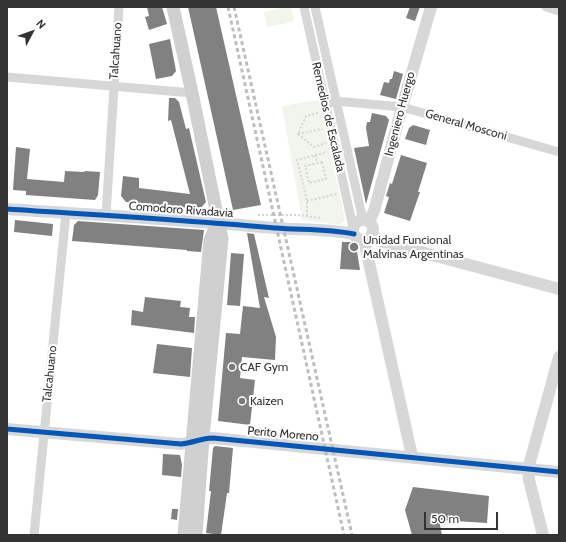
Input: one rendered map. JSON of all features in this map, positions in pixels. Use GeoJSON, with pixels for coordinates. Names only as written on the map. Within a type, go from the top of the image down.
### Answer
{"type":"FeatureCollection","features":[{"type":"Feature","properties":{"kind":"main road"},"geometry":{"type":"LineString","coordinates":[[173,7],[218,222],[210,240],[197,441],[196,535]]}},
{"type":"Feature","properties":{"kind":"main road"},"geometry":{"type":"LineString","coordinates":[[184,535],[197,441]]}},
{"type":"Feature","properties":{"kind":"street","name":"Talcahuano"},"geometry":{"type":"LineString","coordinates":[[106,215],[119,7]]}},
{"type":"Feature","properties":{"kind":"street","name":"Remedios de Escalada"},"geometry":{"type":"LineString","coordinates":[[304,7],[325,105],[362,230]]}},
{"type":"Feature","properties":{"kind":"street","name":"Remedios de Escalada"},"geometry":{"type":"LineString","coordinates":[[315,7],[412,456]]}},
{"type":"Feature","properties":{"kind":"street","name":"Ingeniero Huergo"},"geometry":{"type":"LineString","coordinates":[[362,230],[374,211],[431,7]]}},
{"type":"Feature","properties":{"kind":"street"},"geometry":{"type":"LineString","coordinates":[[546,7],[559,11]]}},
{"type":"Feature","properties":{"kind":"street"},"geometry":{"type":"LineString","coordinates":[[7,77],[192,93]]}},
{"type":"Feature","properties":{"kind":"street","name":"General Mosconi"},"geometry":{"type":"LineString","coordinates":[[325,105],[335,101],[402,107],[559,152]]}},
{"type":"Feature","properties":{"kind":"street","name":"Comodoro Rivadavia"},"geometry":{"type":"LineString","coordinates":[[7,209],[218,222],[277,228],[334,231],[362,230],[380,241],[559,289]]}},
{"type":"Feature","properties":{"kind":"street","name":"Talcahuano"},"geometry":{"type":"LineString","coordinates":[[34,535],[66,213]]}},
{"type":"Feature","properties":{"kind":"street"},"geometry":{"type":"LineString","coordinates":[[543,535],[529,480],[528,469],[559,357]]}},
{"type":"Feature","properties":{"kind":"street","name":"Perito Moreno"},"geometry":{"type":"LineString","coordinates":[[7,429],[181,444],[213,438],[412,456],[559,472]]}},
{"type":"Feature","properties":{"kind":"path"},"geometry":{"type":"LineString","coordinates":[[298,134],[306,116],[319,112],[320,118]]}},
{"type":"Feature","properties":{"kind":"path"},"geometry":{"type":"LineString","coordinates":[[298,134],[323,129],[322,123]]}},
{"type":"Feature","properties":{"kind":"path"},"geometry":{"type":"LineString","coordinates":[[298,134],[314,147],[326,143]]}},
{"type":"Feature","properties":{"kind":"path"},"geometry":{"type":"LineString","coordinates":[[307,216],[307,201],[297,160],[328,152],[324,136]]}},
{"type":"Feature","properties":{"kind":"path"},"geometry":{"type":"LineString","coordinates":[[315,155],[317,163]]}},
{"type":"Feature","properties":{"kind":"path"},"geometry":{"type":"LineString","coordinates":[[322,162],[326,179],[309,183],[305,166],[317,163],[322,162]]}},
{"type":"Feature","properties":{"kind":"path"},"geometry":{"type":"LineString","coordinates":[[336,187],[339,201]]}},
{"type":"Feature","properties":{"kind":"path"},"geometry":{"type":"LineString","coordinates":[[307,201],[338,194]]}},
{"type":"Feature","properties":{"kind":"path"},"geometry":{"type":"LineString","coordinates":[[251,215],[298,215],[321,219]]}},
{"type":"Feature","properties":{"kind":"shaded area"},"geometry":{"type":"Polygon","coordinates":[[[291,7],[294,21],[267,27],[264,12],[291,7]]]}},
{"type":"Feature","properties":{"kind":"shaded area"},"geometry":{"type":"Polygon","coordinates":[[[319,100],[345,219],[340,225],[302,220],[282,106],[319,100]]]}},
{"type":"Feature","properties":{"kind":"building"},"geometry":{"type":"Polygon","coordinates":[[[147,7],[162,7],[167,24],[149,30],[145,17],[149,16],[147,7]]]}},
{"type":"Feature","properties":{"kind":"building"},"geometry":{"type":"Polygon","coordinates":[[[188,7],[216,7],[261,205],[233,210],[188,7]]]}},
{"type":"Feature","properties":{"kind":"building"},"geometry":{"type":"Polygon","coordinates":[[[410,7],[420,7],[415,21],[406,18],[410,7]]]}},
{"type":"Feature","properties":{"kind":"building"},"geometry":{"type":"Polygon","coordinates":[[[170,39],[176,71],[172,76],[156,79],[149,44],[170,39]]]}},
{"type":"Feature","properties":{"kind":"building"},"geometry":{"type":"Polygon","coordinates":[[[394,71],[403,74],[396,99],[380,95],[384,82],[389,83],[390,79],[392,79],[394,71]]]}},
{"type":"Feature","properties":{"kind":"building"},"geometry":{"type":"Polygon","coordinates":[[[169,98],[175,98],[179,102],[186,129],[189,128],[206,202],[200,209],[126,202],[121,196],[123,176],[139,178],[139,188],[190,194],[171,120],[168,121],[169,98]]]}},
{"type":"Feature","properties":{"kind":"building"},"geometry":{"type":"Polygon","coordinates":[[[372,113],[386,116],[389,120],[366,204],[354,148],[369,146],[366,128],[367,122],[370,122],[372,113]]]}},
{"type":"Feature","properties":{"kind":"building"},"geometry":{"type":"Polygon","coordinates":[[[413,125],[430,130],[426,145],[405,139],[409,128],[413,125]]]}},
{"type":"Feature","properties":{"kind":"building"},"geometry":{"type":"Polygon","coordinates":[[[16,147],[30,149],[27,179],[64,182],[65,171],[100,172],[98,195],[95,200],[26,195],[26,191],[13,190],[16,147]]]}},
{"type":"Feature","properties":{"kind":"building"},"geometry":{"type":"Polygon","coordinates":[[[401,155],[427,163],[418,192],[420,192],[410,221],[384,213],[389,197],[386,196],[390,183],[392,184],[401,155]]]}},
{"type":"Feature","properties":{"kind":"building"},"geometry":{"type":"Polygon","coordinates":[[[15,220],[53,224],[52,236],[14,232],[15,220]]]}},
{"type":"Feature","properties":{"kind":"building"},"geometry":{"type":"Polygon","coordinates":[[[78,221],[204,230],[201,252],[72,241],[74,225],[78,221]]]}},
{"type":"Feature","properties":{"kind":"building"},"geometry":{"type":"Polygon","coordinates":[[[247,233],[254,234],[269,298],[264,297],[276,337],[275,360],[242,357],[240,378],[255,380],[250,425],[218,421],[226,333],[240,334],[243,306],[260,308],[247,233]]]}},
{"type":"Feature","properties":{"kind":"building"},"geometry":{"type":"Polygon","coordinates":[[[342,242],[350,242],[356,245],[360,270],[340,269],[342,242]]]}},
{"type":"Feature","properties":{"kind":"building"},"geometry":{"type":"Polygon","coordinates":[[[231,253],[244,254],[240,306],[227,305],[231,253]]]}},
{"type":"Feature","properties":{"kind":"building"},"geometry":{"type":"Polygon","coordinates":[[[145,297],[181,301],[180,307],[190,308],[189,317],[195,317],[194,333],[131,325],[132,310],[143,312],[145,297]]]}},
{"type":"Feature","properties":{"kind":"building"},"geometry":{"type":"Polygon","coordinates":[[[157,344],[192,348],[190,377],[153,373],[157,344]]]}},
{"type":"Feature","properties":{"kind":"building"},"geometry":{"type":"Polygon","coordinates":[[[215,446],[233,448],[229,493],[227,493],[221,535],[206,533],[211,491],[209,491],[213,448],[215,446]]]}},
{"type":"Feature","properties":{"kind":"building"},"geometry":{"type":"Polygon","coordinates":[[[163,454],[180,455],[182,465],[181,477],[162,475],[163,454]]]}},
{"type":"Feature","properties":{"kind":"building"},"geometry":{"type":"Polygon","coordinates":[[[413,487],[489,496],[487,523],[439,520],[442,535],[412,535],[405,510],[413,487]]]}},
{"type":"Feature","properties":{"kind":"building"},"geometry":{"type":"Polygon","coordinates":[[[172,509],[178,509],[177,520],[171,519],[172,509]]]}},
{"type":"Feature","properties":{"kind":"railway"},"geometry":{"type":"LineString","coordinates":[[228,7],[344,535]]}},
{"type":"Feature","properties":{"kind":"railway"},"geometry":{"type":"LineString","coordinates":[[234,7],[352,535]]}},
{"type":"Feature","properties":{"kind":"cycle path"},"geometry":{"type":"LineString","coordinates":[[7,209],[275,228],[324,230],[354,234]]}},
{"type":"Feature","properties":{"kind":"cycle path"},"geometry":{"type":"LineString","coordinates":[[7,429],[181,444],[213,438],[559,472]]}},
{"type":"Feature","properties":{"kind":"place","name":"Unidad Funcional Malvinas Argentinas"},"geometry":{"type":"Point","coordinates":[354,247]}},
{"type":"Feature","properties":{"kind":"place","name":"CAF Gym"},"geometry":{"type":"Point","coordinates":[232,367]}},
{"type":"Feature","properties":{"kind":"place","name":"Kaizen"},"geometry":{"type":"Point","coordinates":[242,401]}}]}
